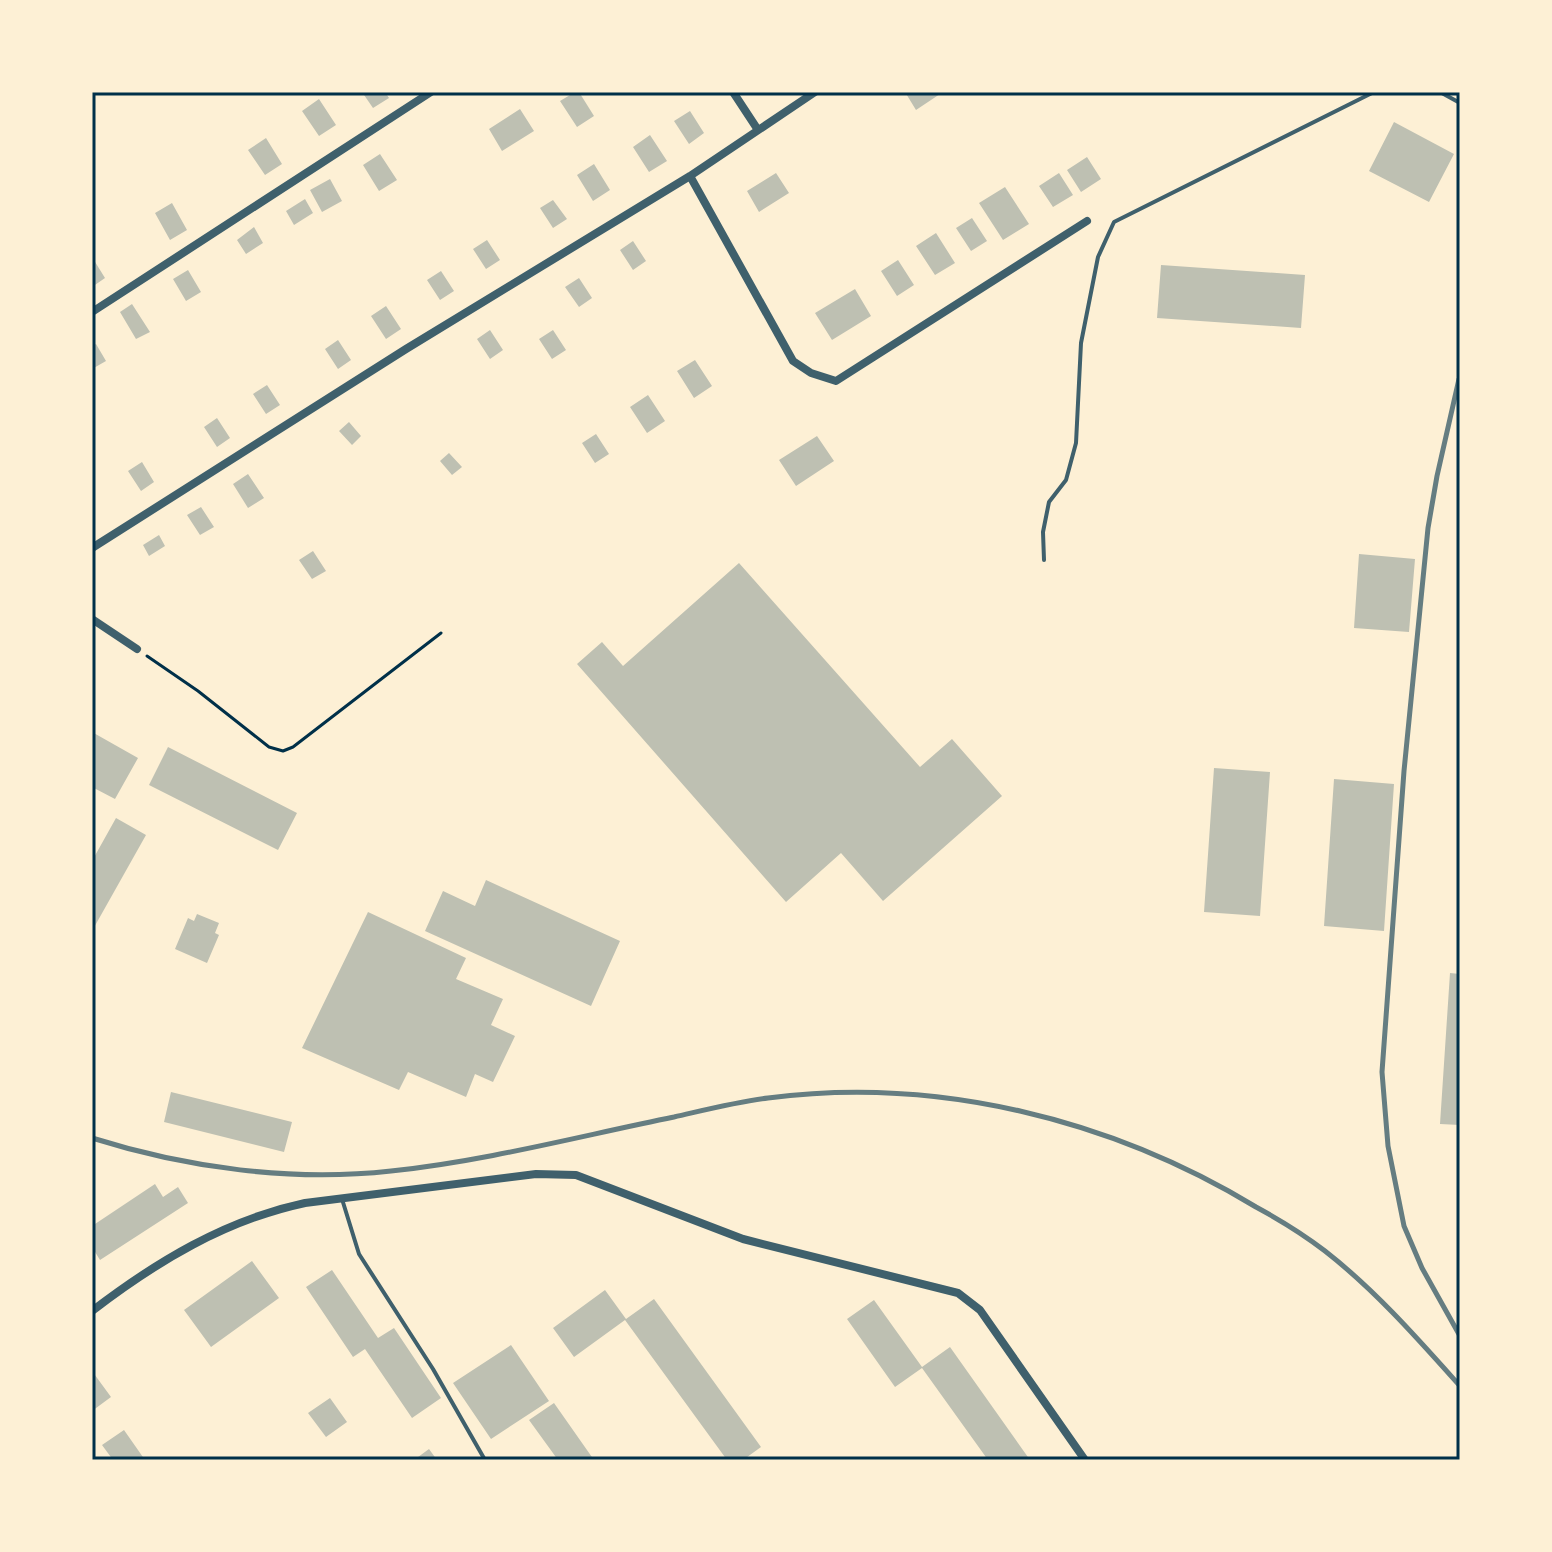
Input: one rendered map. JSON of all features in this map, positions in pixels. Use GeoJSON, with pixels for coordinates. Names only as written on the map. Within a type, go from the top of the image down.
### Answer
{"type":"FeatureCollection","features":[{"type":"Feature","properties":{"kind":"street"},"geometry":{"type":"LineString","coordinates":[[92,312],[431,92]]}},
{"type":"Feature","properties":{"kind":"street"},"geometry":{"type":"LineString","coordinates":[[733,92],[758,130]]}},
{"type":"Feature","properties":{"kind":"street"},"geometry":{"type":"LineString","coordinates":[[93,544],[690,176],[815,92]]}},
{"type":"Feature","properties":{"kind":"street"},"geometry":{"type":"LineString","coordinates":[[690,176],[793,361],[811,373],[836,381],[1087,221]]}},
{"type":"Feature","properties":{"kind":"street"},"geometry":{"type":"LineString","coordinates":[[92,619],[137,649]]}},
{"type":"Feature","properties":{"kind":"street"},"geometry":{"type":"LineString","coordinates":[[92,1311],[181,1250],[273,1210],[536,1174],[576,1175],[743,1239],[958,1293],[980,1310],[1085,1460]]}},
{"type":"Feature","properties":{"kind":"lane"},"geometry":{"type":"LineString","coordinates":[[1044,560],[1043,532],[1049,502],[1066,480],[1076,443],[1081,343],[1095,271],[1114,222],[1374,92]]}},
{"type":"Feature","properties":{"kind":"lane"},"geometry":{"type":"LineString","coordinates":[[1440,92],[1460,103]]}},
{"type":"Feature","properties":{"kind":"lane"},"geometry":{"type":"LineString","coordinates":[[342,1199],[359,1254],[433,1369],[485,1460]]}},
{"type":"Feature","properties":{"kind":"path"},"geometry":{"type":"LineString","coordinates":[[137,649],[198,691],[269,747],[283,751],[293,747],[441,633]]}},
{"type":"Feature","properties":{"kind":"building"},"geometry":{"type":"Polygon","coordinates":[[[362,92],[385,92],[389,98],[373,108],[362,92]]]}},
{"type":"Feature","properties":{"kind":"building"},"geometry":{"type":"Polygon","coordinates":[[[579,92],[594,116],[577,127],[560,101],[579,92]]]}},
{"type":"Feature","properties":{"kind":"building"},"geometry":{"type":"Polygon","coordinates":[[[905,92],[943,92],[916,110],[905,92]]]}},
{"type":"Feature","properties":{"kind":"building"},"geometry":{"type":"Polygon","coordinates":[[[319,99],[336,125],[319,136],[302,111],[319,99]]]}},
{"type":"Feature","properties":{"kind":"building"},"geometry":{"type":"Polygon","coordinates":[[[520,109],[534,131],[502,151],[489,129],[520,109]]]}},
{"type":"Feature","properties":{"kind":"building"},"geometry":{"type":"Polygon","coordinates":[[[690,111],[704,133],[689,144],[674,121],[690,111]]]}},
{"type":"Feature","properties":{"kind":"building"},"geometry":{"type":"Polygon","coordinates":[[[1394,122],[1454,154],[1429,202],[1369,171],[1394,122]]]}},
{"type":"Feature","properties":{"kind":"building"},"geometry":{"type":"Polygon","coordinates":[[[650,135],[667,161],[649,172],[633,147],[650,135]]]}},
{"type":"Feature","properties":{"kind":"building"},"geometry":{"type":"Polygon","coordinates":[[[266,138],[282,164],[265,175],[248,150],[266,138]]]}},
{"type":"Feature","properties":{"kind":"building"},"geometry":{"type":"Polygon","coordinates":[[[380,154],[397,180],[379,191],[363,165],[380,154]]]}},
{"type":"Feature","properties":{"kind":"building"},"geometry":{"type":"Polygon","coordinates":[[[1087,157],[1101,179],[1081,192],[1067,170],[1087,157]]]}},
{"type":"Feature","properties":{"kind":"building"},"geometry":{"type":"Polygon","coordinates":[[[594,164],[610,190],[593,201],[577,175],[594,164]]]}},
{"type":"Feature","properties":{"kind":"building"},"geometry":{"type":"Polygon","coordinates":[[[776,173],[789,193],[759,212],[747,191],[776,173]]]}},
{"type":"Feature","properties":{"kind":"building"},"geometry":{"type":"Polygon","coordinates":[[[1059,173],[1073,195],[1053,207],[1039,186],[1059,173]]]}},
{"type":"Feature","properties":{"kind":"building"},"geometry":{"type":"Polygon","coordinates":[[[330,179],[342,201],[322,212],[310,190],[330,179]]]}},
{"type":"Feature","properties":{"kind":"building"},"geometry":{"type":"Polygon","coordinates":[[[1005,187],[1029,224],[1003,240],[979,203],[1005,187]]]}},
{"type":"Feature","properties":{"kind":"building"},"geometry":{"type":"Polygon","coordinates":[[[305,199],[313,213],[294,225],[286,211],[305,199]]]}},
{"type":"Feature","properties":{"kind":"building"},"geometry":{"type":"Polygon","coordinates":[[[553,200],[567,219],[553,228],[540,208],[553,200]]]}},
{"type":"Feature","properties":{"kind":"building"},"geometry":{"type":"Polygon","coordinates":[[[172,203],[187,230],[170,240],[155,213],[172,203]]]}},
{"type":"Feature","properties":{"kind":"building"},"geometry":{"type":"Polygon","coordinates":[[[972,218],[987,241],[971,251],[956,228],[972,218]]]}},
{"type":"Feature","properties":{"kind":"building"},"geometry":{"type":"Polygon","coordinates":[[[254,227],[263,243],[246,254],[237,240],[254,227]]]}},
{"type":"Feature","properties":{"kind":"building"},"geometry":{"type":"Polygon","coordinates":[[[936,233],[955,263],[935,275],[916,246],[936,233]]]}},
{"type":"Feature","properties":{"kind":"building"},"geometry":{"type":"Polygon","coordinates":[[[487,240],[500,260],[486,269],[473,249],[487,240]]]}},
{"type":"Feature","properties":{"kind":"building"},"geometry":{"type":"Polygon","coordinates":[[[633,241],[646,261],[633,270],[620,250],[633,241]]]}},
{"type":"Feature","properties":{"kind":"building"},"geometry":{"type":"Polygon","coordinates":[[[92,257],[105,278],[92,287],[92,257]]]}},
{"type":"Feature","properties":{"kind":"building"},"geometry":{"type":"Polygon","coordinates":[[[898,260],[914,285],[897,296],[881,271],[898,260]]]}},
{"type":"Feature","properties":{"kind":"building"},"geometry":{"type":"Polygon","coordinates":[[[1161,265],[1305,275],[1301,328],[1157,318],[1161,265]]]}},
{"type":"Feature","properties":{"kind":"building"},"geometry":{"type":"Polygon","coordinates":[[[188,270],[201,292],[186,301],[173,279],[188,270]]]}},
{"type":"Feature","properties":{"kind":"building"},"geometry":{"type":"Polygon","coordinates":[[[441,271],[454,291],[440,300],[427,280],[441,271]]]}},
{"type":"Feature","properties":{"kind":"building"},"geometry":{"type":"Polygon","coordinates":[[[579,278],[592,298],[579,307],[565,287],[579,278]]]}},
{"type":"Feature","properties":{"kind":"building"},"geometry":{"type":"Polygon","coordinates":[[[855,289],[871,316],[832,340],[815,313],[855,289]]]}},
{"type":"Feature","properties":{"kind":"building"},"geometry":{"type":"Polygon","coordinates":[[[132,304],[150,332],[136,339],[120,312],[132,304]]]}},
{"type":"Feature","properties":{"kind":"building"},"geometry":{"type":"Polygon","coordinates":[[[386,306],[401,329],[386,339],[371,316],[386,306]]]}},
{"type":"Feature","properties":{"kind":"building"},"geometry":{"type":"Polygon","coordinates":[[[490,330],[503,350],[490,359],[477,339],[490,330]]]}},
{"type":"Feature","properties":{"kind":"building"},"geometry":{"type":"Polygon","coordinates":[[[553,330],[566,350],[552,359],[539,339],[553,330]]]}},
{"type":"Feature","properties":{"kind":"building"},"geometry":{"type":"Polygon","coordinates":[[[338,340],[351,360],[338,369],[325,349],[338,340]]]}},
{"type":"Feature","properties":{"kind":"building"},"geometry":{"type":"Polygon","coordinates":[[[96,344],[106,361],[92,369],[92,346],[96,344]]]}},
{"type":"Feature","properties":{"kind":"building"},"geometry":{"type":"Polygon","coordinates":[[[695,360],[712,386],[694,398],[677,371],[695,360]]]}},
{"type":"Feature","properties":{"kind":"building"},"geometry":{"type":"Polygon","coordinates":[[[267,385],[280,405],[266,414],[253,394],[267,385]]]}},
{"type":"Feature","properties":{"kind":"building"},"geometry":{"type":"Polygon","coordinates":[[[648,395],[665,421],[647,433],[630,407],[648,395]]]}},
{"type":"Feature","properties":{"kind":"building"},"geometry":{"type":"Polygon","coordinates":[[[217,418],[230,438],[217,447],[204,427],[217,418]]]}},
{"type":"Feature","properties":{"kind":"building"},"geometry":{"type":"Polygon","coordinates":[[[349,422],[361,436],[352,445],[339,431],[349,422]]]}},
{"type":"Feature","properties":{"kind":"building"},"geometry":{"type":"Polygon","coordinates":[[[596,434],[609,454],[595,463],[582,443],[596,434]]]}},
{"type":"Feature","properties":{"kind":"building"},"geometry":{"type":"Polygon","coordinates":[[[817,436],[834,461],[796,486],[779,460],[817,436]]]}},
{"type":"Feature","properties":{"kind":"building"},"geometry":{"type":"Polygon","coordinates":[[[449,453],[462,467],[452,475],[440,461],[449,453]]]}},
{"type":"Feature","properties":{"kind":"building"},"geometry":{"type":"Polygon","coordinates":[[[142,462],[154,482],[141,491],[128,471],[142,462]]]}},
{"type":"Feature","properties":{"kind":"building"},"geometry":{"type":"Polygon","coordinates":[[[248,474],[264,498],[248,508],[233,484],[248,474]]]}},
{"type":"Feature","properties":{"kind":"building"},"geometry":{"type":"Polygon","coordinates":[[[201,507],[214,527],[200,535],[187,515],[201,507]]]}},
{"type":"Feature","properties":{"kind":"building"},"geometry":{"type":"Polygon","coordinates":[[[159,535],[165,546],[149,556],[143,545],[159,535]]]}},
{"type":"Feature","properties":{"kind":"building"},"geometry":{"type":"Polygon","coordinates":[[[313,551],[326,571],[312,579],[299,560],[313,551]]]}},
{"type":"Feature","properties":{"kind":"building"},"geometry":{"type":"Polygon","coordinates":[[[1359,554],[1415,559],[1409,632],[1354,628],[1359,554]]]}},
{"type":"Feature","properties":{"kind":"building"},"geometry":{"type":"Polygon","coordinates":[[[739,563],[920,767],[952,739],[1002,796],[883,901],[841,853],[786,902],[577,664],[602,642],[623,666],[739,563]]]}},
{"type":"Feature","properties":{"kind":"building"},"geometry":{"type":"Polygon","coordinates":[[[92,732],[138,758],[115,799],[92,787],[92,732]]]}},
{"type":"Feature","properties":{"kind":"building"},"geometry":{"type":"Polygon","coordinates":[[[168,747],[297,813],[278,850],[149,785],[168,747]]]}},
{"type":"Feature","properties":{"kind":"building"},"geometry":{"type":"Polygon","coordinates":[[[1214,768],[1270,772],[1260,916],[1204,912],[1214,768]]]}},
{"type":"Feature","properties":{"kind":"building"},"geometry":{"type":"Polygon","coordinates":[[[1334,779],[1394,784],[1384,931],[1324,926],[1334,779]]]}},
{"type":"Feature","properties":{"kind":"building"},"geometry":{"type":"Polygon","coordinates":[[[116,818],[146,835],[92,931],[92,861],[116,818]]]}},
{"type":"Feature","properties":{"kind":"building"},"geometry":{"type":"Polygon","coordinates":[[[486,880],[620,941],[591,1006],[425,931],[443,891],[475,906],[486,880]]]}},
{"type":"Feature","properties":{"kind":"building"},"geometry":{"type":"Polygon","coordinates":[[[368,912],[466,958],[456,979],[503,999],[491,1025],[515,1036],[493,1082],[475,1074],[466,1097],[408,1072],[399,1090],[302,1048],[368,912]]]}},
{"type":"Feature","properties":{"kind":"building"},"geometry":{"type":"Polygon","coordinates":[[[197,914],[219,923],[215,933],[219,935],[207,963],[175,949],[188,918],[194,921],[197,914]]]}},
{"type":"Feature","properties":{"kind":"building"},"geometry":{"type":"Polygon","coordinates":[[[1450,973],[1460,974],[1460,1125],[1440,1124],[1450,973]]]}},
{"type":"Feature","properties":{"kind":"building"},"geometry":{"type":"Polygon","coordinates":[[[171,1092],[292,1122],[284,1152],[164,1122],[171,1092]]]}},
{"type":"Feature","properties":{"kind":"building"},"geometry":{"type":"Polygon","coordinates":[[[155,1184],[163,1197],[178,1187],[188,1203],[100,1260],[92,1247],[92,1226],[155,1184]]]}},
{"type":"Feature","properties":{"kind":"building"},"geometry":{"type":"Polygon","coordinates":[[[252,1261],[279,1298],[211,1347],[184,1310],[252,1261]]]}},
{"type":"Feature","properties":{"kind":"building"},"geometry":{"type":"Polygon","coordinates":[[[332,1270],[378,1338],[394,1328],[441,1398],[412,1418],[365,1349],[353,1357],[306,1287],[332,1270]]]}},
{"type":"Feature","properties":{"kind":"building"},"geometry":{"type":"Polygon","coordinates":[[[605,1290],[626,1319],[654,1299],[761,1447],[743,1460],[727,1460],[625,1320],[574,1357],[553,1328],[605,1290]]]}},
{"type":"Feature","properties":{"kind":"building"},"geometry":{"type":"Polygon","coordinates":[[[874,1300],[922,1367],[950,1347],[1030,1460],[988,1460],[922,1368],[895,1387],[847,1319],[874,1300]]]}},
{"type":"Feature","properties":{"kind":"building"},"geometry":{"type":"Polygon","coordinates":[[[511,1345],[549,1401],[491,1439],[453,1383],[511,1345]]]}},
{"type":"Feature","properties":{"kind":"building"},"geometry":{"type":"Polygon","coordinates":[[[92,1371],[111,1397],[92,1411],[92,1371]]]}},
{"type":"Feature","properties":{"kind":"building"},"geometry":{"type":"Polygon","coordinates":[[[330,1398],[347,1422],[326,1437],[308,1413],[330,1398]]]}},
{"type":"Feature","properties":{"kind":"building"},"geometry":{"type":"Polygon","coordinates":[[[554,1403],[594,1460],[558,1460],[529,1420],[554,1403]]]}},
{"type":"Feature","properties":{"kind":"building"},"geometry":{"type":"Polygon","coordinates":[[[124,1430],[145,1460],[113,1460],[102,1445],[124,1430]]]}},
{"type":"Feature","properties":{"kind":"building"},"geometry":{"type":"Polygon","coordinates":[[[429,1449],[437,1460],[414,1460],[429,1449]]]}},
{"type":"Feature","properties":{"kind":"railway"},"geometry":{"type":"LineString","coordinates":[[1459,379],[1428,528],[1404,771],[1382,1072],[1388,1146],[1404,1226],[1422,1268],[1460,1336]]}},
{"type":"Feature","properties":{"kind":"railway"},"geometry":{"type":"LineString","coordinates":[[92,1138],[202,1165],[278,1173],[354,1174],[427,1167],[498,1155],[768,1098],[832,1093],[895,1093],[1021,1111],[1082,1128],[1142,1150],[1200,1176],[1300,1233],[1361,1282],[1460,1386]]}}]}
